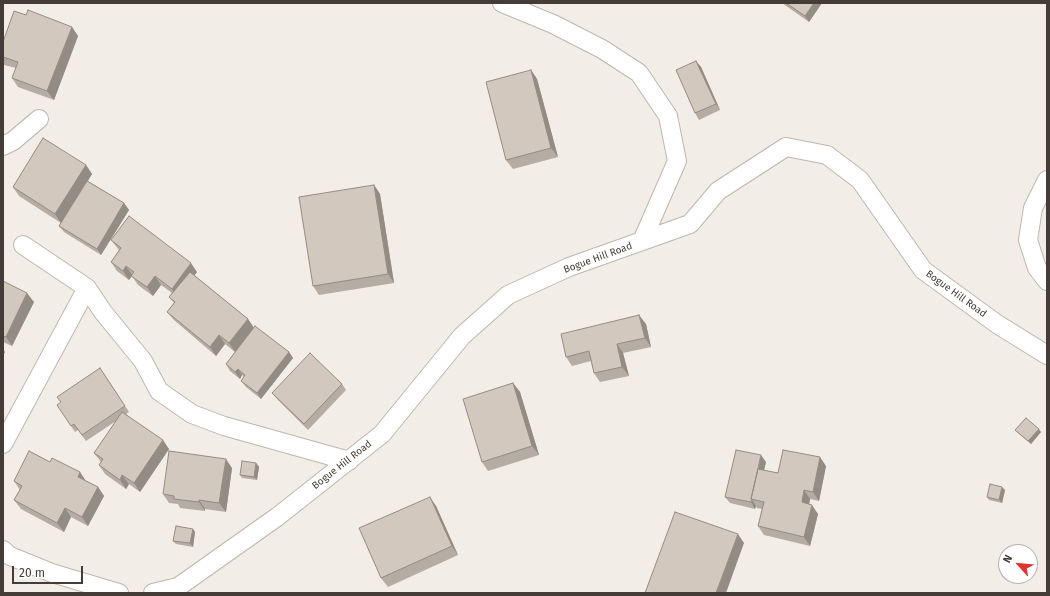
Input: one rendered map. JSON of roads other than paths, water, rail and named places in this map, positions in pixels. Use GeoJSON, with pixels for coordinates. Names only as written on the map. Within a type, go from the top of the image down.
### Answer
{"type":"FeatureCollection","features":[{"type":"Feature","properties":{"kind":"street"},"geometry":{"type":"LineString","coordinates":[[502,3],[560,28],[602,49],[639,72],[668,116],[677,162],[642,241]]}},
{"type":"Feature","properties":{"kind":"street"},"geometry":{"type":"LineString","coordinates":[[3,146],[12,142],[39,119]]}},
{"type":"Feature","properties":{"kind":"street","name":"Bogue Hill Road"},"geometry":{"type":"LineString","coordinates":[[153,593],[178,587],[277,517],[382,434],[462,336],[508,295],[568,267],[690,224],[718,191],[786,147],[827,155],[860,180],[923,270],[996,324],[1047,355]]}},
{"type":"Feature","properties":{"kind":"street"},"geometry":{"type":"LineString","coordinates":[[1047,180],[1033,208],[1028,240],[1037,268],[1047,281]]}},
{"type":"Feature","properties":{"kind":"street"},"geometry":{"type":"LineString","coordinates":[[23,245],[87,288],[103,312],[143,362],[159,391],[192,414],[224,426],[348,461]]}},
{"type":"Feature","properties":{"kind":"street"},"geometry":{"type":"LineString","coordinates":[[3,444],[87,288]]}},
{"type":"Feature","properties":{"kind":"street"},"geometry":{"type":"LineString","coordinates":[[3,550],[10,556],[52,573],[119,593]]}}]}
